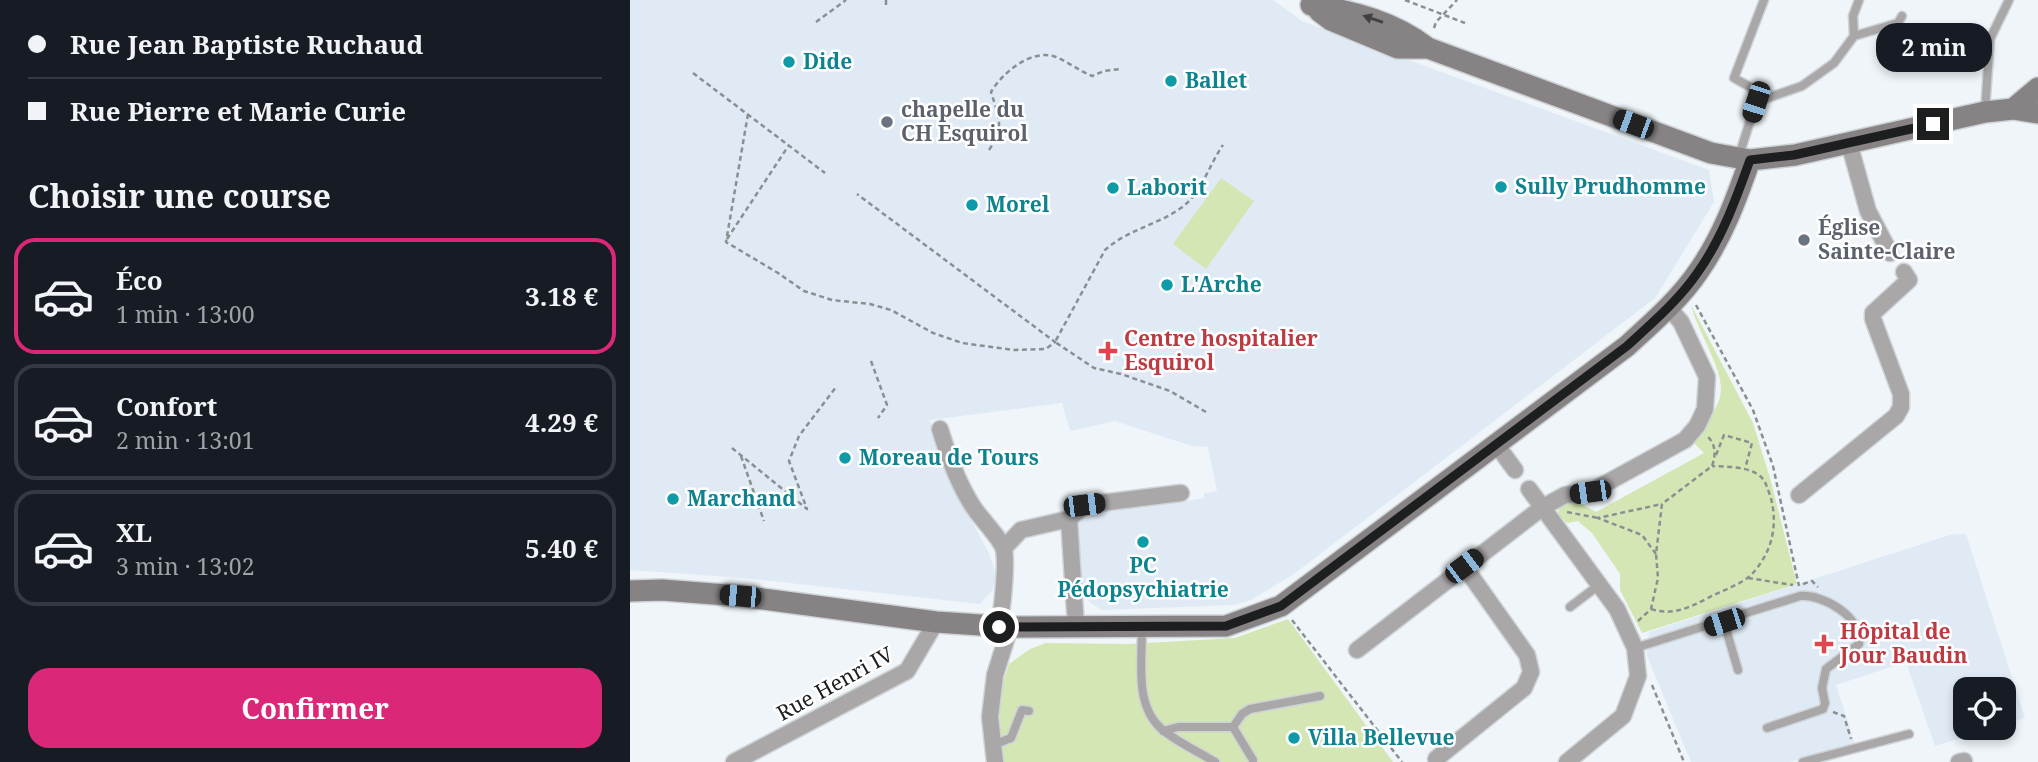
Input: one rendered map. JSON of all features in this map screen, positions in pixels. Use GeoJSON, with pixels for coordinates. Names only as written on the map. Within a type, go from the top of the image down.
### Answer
{"type":"FeatureCollection","features":[{"type":"Feature","properties":{"kind":"main road"},"geometry":{"type":"LineString","coordinates":[[1308,2],[1373,19],[1410,34],[1428,48],[1711,153],[1744,160],[1794,155],[1985,112],[2013,108],[2038,113]]}},
{"type":"Feature","properties":{"kind":"main road"},"geometry":{"type":"LineString","coordinates":[[2013,108],[2038,88]]}},
{"type":"Feature","properties":{"kind":"main road"},"geometry":{"type":"LineString","coordinates":[[630,591],[662,590],[740,596],[936,622],[1004,627],[1226,626],[1281,606],[1627,346],[1668,307],[1697,274],[1722,234],[1744,160]]}},
{"type":"Feature","properties":{"kind":"street"},"geometry":{"type":"LineString","coordinates":[[1849,143],[1868,211],[1890,253]]}},
{"type":"Feature","properties":{"kind":"street"},"geometry":{"type":"LineString","coordinates":[[1799,495],[1896,416],[1901,407],[1901,394],[1872,319],[1873,313],[1909,280],[1904,272]]}},
{"type":"Feature","properties":{"kind":"street"},"geometry":{"type":"LineString","coordinates":[[1357,650],[1543,507],[1565,495],[1590,492],[1685,440],[1697,426],[1704,409],[1706,377],[1681,322],[1668,307]]}},
{"type":"Feature","properties":{"kind":"street"},"geometry":{"type":"LineString","coordinates":[[940,429],[961,487],[1004,548],[1004,627],[990,717],[995,762]]}},
{"type":"Feature","properties":{"kind":"street"},"geometry":{"type":"LineString","coordinates":[[1496,444],[1515,470]]}},
{"type":"Feature","properties":{"kind":"street"},"geometry":{"type":"LineString","coordinates":[[1528,489],[1617,609],[1634,648],[1638,676],[1623,716],[1566,762]]}},
{"type":"Feature","properties":{"kind":"street"},"geometry":{"type":"LineString","coordinates":[[1004,548],[1021,530],[1069,519],[1084,505],[1181,493]]}},
{"type":"Feature","properties":{"kind":"street"},"geometry":{"type":"LineString","coordinates":[[1069,519],[1076,627]]}},
{"type":"Feature","properties":{"kind":"street"},"geometry":{"type":"LineString","coordinates":[[1436,759],[1524,688],[1531,672],[1527,655],[1464,566]]}},
{"type":"Feature","properties":{"kind":"street","name":"Rue Henri IV"},"geometry":{"type":"LineString","coordinates":[[734,762],[907,671],[936,622]]}},
{"type":"Feature","properties":{"kind":"lane"},"geometry":{"type":"LineString","coordinates":[[1744,160],[1756,102],[1752,88],[1734,78],[1764,0]]}},
{"type":"Feature","properties":{"kind":"lane"},"geometry":{"type":"LineString","coordinates":[[1854,36],[1853,16],[1859,0]]}},
{"type":"Feature","properties":{"kind":"lane"},"geometry":{"type":"LineString","coordinates":[[1985,112],[1990,38],[2010,0]]}},
{"type":"Feature","properties":{"kind":"lane"},"geometry":{"type":"LineString","coordinates":[[1756,102],[1802,86],[1834,63],[1854,36],[1898,23],[1902,16]]}},
{"type":"Feature","properties":{"kind":"lane"},"geometry":{"type":"LineString","coordinates":[[1570,607],[1599,585]]}},
{"type":"Feature","properties":{"kind":"lane"},"geometry":{"type":"LineString","coordinates":[[1634,648],[1800,596],[1819,597],[1830,602],[1850,620],[1860,636],[1859,644],[1826,668],[1822,688],[1824,709],[1767,728]]}},
{"type":"Feature","properties":{"kind":"lane"},"geometry":{"type":"LineString","coordinates":[[1724,622],[1738,670]]}},
{"type":"Feature","properties":{"kind":"lane"},"geometry":{"type":"LineString","coordinates":[[1142,628],[1144,702],[1151,717],[1163,731],[1215,762]]}},
{"type":"Feature","properties":{"kind":"lane"},"geometry":{"type":"LineString","coordinates":[[1233,727],[1242,715],[1251,709],[1320,695]]}},
{"type":"Feature","properties":{"kind":"lane"},"geometry":{"type":"LineString","coordinates":[[993,745],[1011,738],[1022,710],[1029,711]]}},
{"type":"Feature","properties":{"kind":"lane"},"geometry":{"type":"LineString","coordinates":[[1163,731],[1178,727],[1233,727]]}},
{"type":"Feature","properties":{"kind":"lane"},"geometry":{"type":"LineString","coordinates":[[1233,727],[1253,760]]}},
{"type":"Feature","properties":{"kind":"lane"},"geometry":{"type":"LineString","coordinates":[[1803,762],[1909,734]]}},
{"type":"Feature","properties":{"kind":"path"},"geometry":{"type":"LineString","coordinates":[[816,22],[846,0]]}},
{"type":"Feature","properties":{"kind":"path"},"geometry":{"type":"LineString","coordinates":[[886,0],[886,5]]}},
{"type":"Feature","properties":{"kind":"path"},"geometry":{"type":"LineString","coordinates":[[1405,0],[1465,23]]}},
{"type":"Feature","properties":{"kind":"path"},"geometry":{"type":"LineString","coordinates":[[1428,48],[1436,22],[1457,0]]}},
{"type":"Feature","properties":{"kind":"path"},"geometry":{"type":"LineString","coordinates":[[989,150],[998,137],[1001,123],[991,92],[1009,71],[1036,55],[1056,57],[1092,76],[1120,69]]}},
{"type":"Feature","properties":{"kind":"path"},"geometry":{"type":"LineString","coordinates":[[692,73],[825,173]]}},
{"type":"Feature","properties":{"kind":"path"},"geometry":{"type":"LineString","coordinates":[[726,242],[748,114]]}},
{"type":"Feature","properties":{"kind":"path"},"geometry":{"type":"LineString","coordinates":[[726,242],[789,145]]}},
{"type":"Feature","properties":{"kind":"path"},"geometry":{"type":"LineString","coordinates":[[726,242],[804,292],[832,300],[870,304],[891,310],[933,333],[962,343],[1014,350],[1046,349],[1055,342],[1105,250],[1116,240],[1182,208],[1195,194],[1223,145]]}},
{"type":"Feature","properties":{"kind":"path"},"geometry":{"type":"LineString","coordinates":[[857,194],[1055,342],[1094,368],[1170,391],[1206,412]]}},
{"type":"Feature","properties":{"kind":"path"},"geometry":{"type":"LineString","coordinates":[[1686,286],[1753,410],[1773,466],[1800,596]]}},
{"type":"Feature","properties":{"kind":"path"},"geometry":{"type":"LineString","coordinates":[[871,361],[887,405],[878,418]]}},
{"type":"Feature","properties":{"kind":"path"},"geometry":{"type":"LineString","coordinates":[[732,448],[807,509],[789,461],[799,436],[836,387]]}},
{"type":"Feature","properties":{"kind":"path"},"geometry":{"type":"LineString","coordinates":[[1697,426],[1712,440],[1716,457]]}},
{"type":"Feature","properties":{"kind":"path"},"geometry":{"type":"LineString","coordinates":[[1598,518],[1662,504],[1713,466],[1724,435],[1752,443],[1745,469]]}},
{"type":"Feature","properties":{"kind":"path"},"geometry":{"type":"LineString","coordinates":[[741,456],[758,498],[764,522]]}},
{"type":"Feature","properties":{"kind":"path"},"geometry":{"type":"LineString","coordinates":[[1651,609],[1666,613],[1689,607],[1748,578],[1764,559],[1773,539],[1775,523],[1766,484],[1759,476],[1745,469],[1713,466]]}},
{"type":"Feature","properties":{"kind":"path"},"geometry":{"type":"LineString","coordinates":[[1628,630],[1651,609],[1658,578],[1656,554],[1662,504]]}},
{"type":"Feature","properties":{"kind":"path"},"geometry":{"type":"LineString","coordinates":[[1543,507],[1598,518],[1642,535],[1656,554]]}},
{"type":"Feature","properties":{"kind":"path"},"geometry":{"type":"LineString","coordinates":[[1748,578],[1798,586],[1812,581],[1819,588]]}},
{"type":"Feature","properties":{"kind":"path"},"geometry":{"type":"LineString","coordinates":[[1281,606],[1402,762]]}},
{"type":"Feature","properties":{"kind":"path"},"geometry":{"type":"LineString","coordinates":[[1638,676],[1650,682],[1684,762]]}},
{"type":"Feature","properties":{"kind":"path"},"geometry":{"type":"LineString","coordinates":[[1824,709],[1844,716],[1854,748]]}},
{"type":"Feature","properties":{"kind":"shaded area","name":"Centre hospitalier Esquirol"},"geometry":{"type":"Polygon","coordinates":[[[630,0],[1273,0],[1302,21],[1709,170],[1714,202],[1655,298],[1294,574],[1251,600],[1234,605],[1101,610],[1082,596],[1077,525],[1086,515],[1204,498],[1204,493],[1217,491],[1208,447],[1192,446],[1115,421],[1070,431],[1062,403],[930,420],[947,476],[988,551],[996,574],[993,590],[980,604],[743,578],[630,570],[630,0]]]}},
{"type":"Feature","properties":{"kind":"shaded area","name":"Hôpital de Jour Baudin"},"geometry":{"type":"Polygon","coordinates":[[[1953,534],[1966,534],[2012,677],[1953,677],[1954,740],[1935,746],[1906,662],[1836,685],[1855,744],[1790,762],[1691,762],[1647,656],[1649,632],[1953,534]]]}},
{"type":"Feature","properties":{"kind":"shaded area","name":"Hôpital de Jour Baudin"},"geometry":{"type":"Polygon","coordinates":[[[2016,690],[2025,718],[2016,721],[2016,690]]]}},
{"type":"Feature","properties":{"kind":"green space"},"geometry":{"type":"Polygon","coordinates":[[[1221,178],[1254,201],[1206,269],[1173,244],[1221,178]]]}},
{"type":"Feature","properties":{"kind":"green space"},"geometry":{"type":"Polygon","coordinates":[[[1691,305],[1753,423],[1797,584],[1642,633],[1620,590],[1620,574],[1592,533],[1578,521],[1567,523],[1558,514],[1560,506],[1576,501],[1596,512],[1704,453],[1693,442],[1715,410],[1721,389],[1717,369],[1691,305]]]}},
{"type":"Feature","properties":{"kind":"green space"},"geometry":{"type":"Polygon","coordinates":[[[1288,619],[1393,762],[1002,762],[999,695],[1009,664],[1030,649],[1046,643],[1129,644],[1235,638],[1288,619]]]}},
{"type":"Feature","properties":{"kind":"place","name":"Dide"},"geometry":{"type":"Point","coordinates":[789,62]}},
{"type":"Feature","properties":{"kind":"place","name":"Ballet"},"geometry":{"type":"Point","coordinates":[1171,81]}},
{"type":"Feature","properties":{"kind":"place","name":"chapelle du CH Esquirol"},"geometry":{"type":"Point","coordinates":[887,122]}},
{"type":"Feature","properties":{"kind":"place","name":"Sully Prudhomme"},"geometry":{"type":"Point","coordinates":[1501,187]}},
{"type":"Feature","properties":{"kind":"place","name":"Laborit"},"geometry":{"type":"Point","coordinates":[1113,188]}},
{"type":"Feature","properties":{"kind":"place","name":"Morel"},"geometry":{"type":"Point","coordinates":[972,205]}},
{"type":"Feature","properties":{"kind":"place","name":"Église Sainte-Claire"},"geometry":{"type":"Point","coordinates":[1804,240]}},
{"type":"Feature","properties":{"kind":"place","name":"L'Arche"},"geometry":{"type":"Point","coordinates":[1167,285]}},
{"type":"Feature","properties":{"kind":"place","name":"Centre hospitalier Esquirol"},"geometry":{"type":"Point","coordinates":[1108,351]}},
{"type":"Feature","properties":{"kind":"place","name":"Moreau de Tours"},"geometry":{"type":"Point","coordinates":[845,458]}},
{"type":"Feature","properties":{"kind":"place","name":"Marchand"},"geometry":{"type":"Point","coordinates":[673,499]}},
{"type":"Feature","properties":{"kind":"place","name":"PC Pédopsychiatrie"},"geometry":{"type":"Point","coordinates":[1143,542]}},
{"type":"Feature","properties":{"kind":"place","name":"Hôpital de Jour Baudin"},"geometry":{"type":"Point","coordinates":[1824,644]}},
{"type":"Feature","properties":{"kind":"place","name":"Villa Bellevue"},"geometry":{"type":"Point","coordinates":[1294,738]}},
{"type":"Feature","properties":{"kind":"route"},"geometry":{"type":"LineString","coordinates":[[999,627],[1226,626],[1281,606],[1627,346],[1668,307],[1697,274],[1722,234],[1750,160],[1794,155],[1933,124]]}}]}
